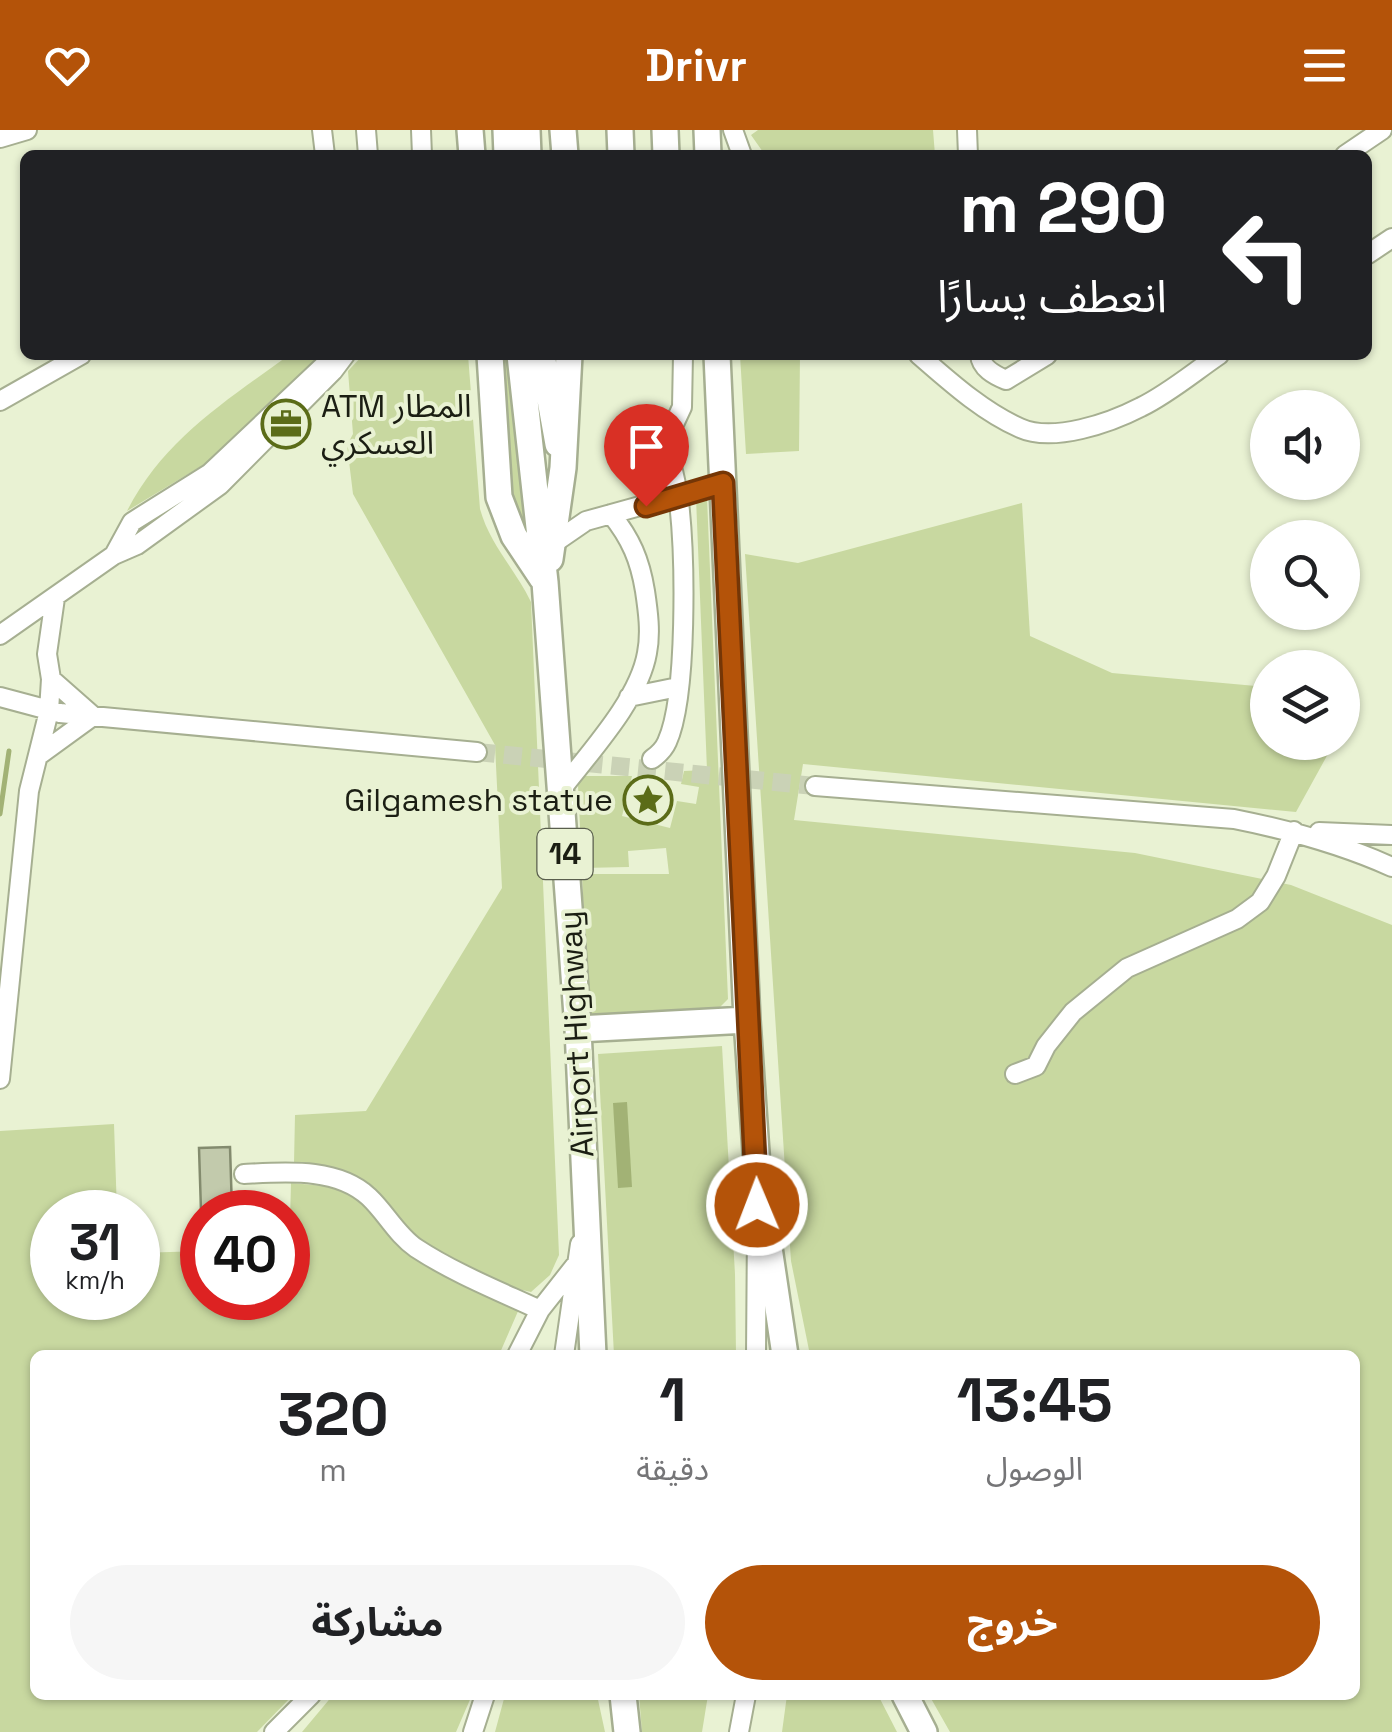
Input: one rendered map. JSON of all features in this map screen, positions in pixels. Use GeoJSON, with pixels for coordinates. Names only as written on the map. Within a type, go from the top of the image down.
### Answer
{"type":"FeatureCollection","features":[{"type":"Feature","properties":{"kind":"highway"},"geometry":{"type":"LineString","coordinates":[[490,360],[499,497],[514,536],[545,582]]}},
{"type":"Feature","properties":{"kind":"highway","name":"Airport Highway"},"geometry":{"type":"LineString","coordinates":[[521,360],[545,582],[578,1028],[594,1350]]}},
{"type":"Feature","properties":{"kind":"highway"},"geometry":{"type":"LineString","coordinates":[[543,360],[564,468]]}},
{"type":"Feature","properties":{"kind":"highway","name":"14"},"geometry":{"type":"LineString","coordinates":[[545,582],[564,468],[569,360]]}},
{"type":"Feature","properties":{"kind":"highway"},"geometry":{"type":"LineString","coordinates":[[717,360],[757,1168],[784,1350]]}},
{"type":"Feature","properties":{"kind":"highway"},"geometry":{"type":"LineString","coordinates":[[578,1028],[747,1020]]}},
{"type":"Feature","properties":{"kind":"highway"},"geometry":{"type":"LineString","coordinates":[[623,1700],[626,1732]]}},
{"type":"Feature","properties":{"kind":"highway"},"geometry":{"type":"LineString","coordinates":[[908,1700],[924,1732]]}},
{"type":"Feature","properties":{"kind":"street"},"geometry":{"type":"LineString","coordinates":[[0,138],[26,130]]}},
{"type":"Feature","properties":{"kind":"street"},"geometry":{"type":"LineString","coordinates":[[1352,150],[1382,130]]}},
{"type":"Feature","properties":{"kind":"street"},"geometry":{"type":"LineString","coordinates":[[0,400],[72,360]]}},
{"type":"Feature","properties":{"kind":"street"},"geometry":{"type":"LineString","coordinates":[[114,555],[132,522],[210,473],[330,360]]}},
{"type":"Feature","properties":{"kind":"street"},"geometry":{"type":"LineString","coordinates":[[0,635],[114,555],[138,546],[245,464],[341,360]]}},
{"type":"Feature","properties":{"kind":"street"},"geometry":{"type":"LineString","coordinates":[[629,428],[675,422],[682,407],[683,360]]}},
{"type":"Feature","properties":{"kind":"street"},"geometry":{"type":"LineString","coordinates":[[925,360],[954,386],[1006,420],[1022,429],[1043,433],[1112,418],[1142,407],[1212,360]]}},
{"type":"Feature","properties":{"kind":"street"},"geometry":{"type":"LineString","coordinates":[[981,360],[992,375],[1006,380],[1038,360]]}},
{"type":"Feature","properties":{"kind":"street"},"geometry":{"type":"LineString","coordinates":[[652,759],[669,739],[678,687],[682,542],[678,496],[662,426]]}},
{"type":"Feature","properties":{"kind":"street"},"geometry":{"type":"LineString","coordinates":[[554,543],[586,521],[723,483]]}},
{"type":"Feature","properties":{"kind":"street"},"geometry":{"type":"LineString","coordinates":[[160,502],[172,520]]}},
{"type":"Feature","properties":{"kind":"street"},"geometry":{"type":"LineString","coordinates":[[560,791],[630,697],[647,656],[648,608],[640,561],[626,532],[611,514]]}},
{"type":"Feature","properties":{"kind":"street"},"geometry":{"type":"LineString","coordinates":[[0,1078],[28,791],[49,711],[48,654],[55,598]]}},
{"type":"Feature","properties":{"kind":"street"},"geometry":{"type":"LineString","coordinates":[[51,679],[93,716]]}},
{"type":"Feature","properties":{"kind":"street"},"geometry":{"type":"LineString","coordinates":[[630,697],[678,687]]}},
{"type":"Feature","properties":{"kind":"street"},"geometry":{"type":"LineString","coordinates":[[0,697],[49,711],[477,752]]}},
{"type":"Feature","properties":{"kind":"street"},"geometry":{"type":"LineString","coordinates":[[38,756],[93,716]]}},
{"type":"Feature","properties":{"kind":"street"},"geometry":{"type":"LineString","coordinates":[[815,786],[1234,819],[1294,831],[1352,849],[1392,867]]}},
{"type":"Feature","properties":{"kind":"street"},"geometry":{"type":"LineString","coordinates":[[1294,831],[1392,835]]}},
{"type":"Feature","properties":{"kind":"street"},"geometry":{"type":"LineString","coordinates":[[1015,1074],[1036,1066],[1046,1046],[1073,1012],[1127,968],[1237,919],[1260,902],[1276,876],[1294,831]]}},
{"type":"Feature","properties":{"kind":"street"},"geometry":{"type":"LineString","coordinates":[[756,1350],[757,1168]]}},
{"type":"Feature","properties":{"kind":"street"},"geometry":{"type":"LineString","coordinates":[[244,1174],[290,1172],[346,1182],[368,1195],[414,1247],[540,1310]]}},
{"type":"Feature","properties":{"kind":"street"},"geometry":{"type":"LineString","coordinates":[[565,1350],[584,1209]]}},
{"type":"Feature","properties":{"kind":"street"},"geometry":{"type":"LineString","coordinates":[[520,1350],[540,1310],[577,1262]]}},
{"type":"Feature","properties":{"kind":"street"},"geometry":{"type":"LineString","coordinates":[[274,1732],[306,1700]]}},
{"type":"Feature","properties":{"kind":"street"},"geometry":{"type":"LineString","coordinates":[[473,1732],[483,1700]]}},
{"type":"Feature","properties":{"kind":"street"},"geometry":{"type":"LineString","coordinates":[[739,1732],[745,1700]]}},
{"type":"Feature","properties":{"kind":"shaded area"},"geometry":{"type":"Polygon","coordinates":[[[758,130],[933,130],[935,150],[762,150],[751,135],[758,130]]]}},
{"type":"Feature","properties":{"kind":"shaded area"},"geometry":{"type":"Polygon","coordinates":[[[282,360],[318,360],[208,462],[127,511],[159,463],[220,406],[282,360]]]}},
{"type":"Feature","properties":{"kind":"shaded area"},"geometry":{"type":"Polygon","coordinates":[[[358,360],[468,360],[480,509],[490,534],[531,602],[559,1255],[550,1275],[531,1292],[505,1286],[419,1240],[337,1171],[294,1163],[295,1115],[366,1111],[502,888],[495,745],[353,494],[347,445],[353,434],[348,371],[358,360]]]}},
{"type":"Feature","properties":{"kind":"shaded area"},"geometry":{"type":"Polygon","coordinates":[[[503,360],[513,360],[528,522],[523,527],[510,494],[503,360]]]}},
{"type":"Feature","properties":{"kind":"shaded area"},"geometry":{"type":"Polygon","coordinates":[[[740,360],[800,360],[799,451],[746,454],[740,360]]]}},
{"type":"Feature","properties":{"kind":"shaded area"},"geometry":{"type":"Polygon","coordinates":[[[696,498],[707,498],[728,999],[717,1010],[596,1018],[588,1012],[582,874],[669,874],[666,848],[628,851],[629,867],[582,868],[578,785],[581,776],[632,776],[622,816],[670,828],[677,801],[696,804],[699,787],[681,784],[684,771],[707,770],[696,498]]]}},
{"type":"Feature","properties":{"kind":"shaded area"},"geometry":{"type":"Polygon","coordinates":[[[1022,503],[1030,636],[1112,673],[1250,685],[1250,760],[1325,760],[1296,812],[803,764],[794,820],[1135,853],[1291,885],[1392,925],[1392,1732],[950,1732],[932,1700],[1360,1700],[1360,1350],[809,1350],[791,1261],[745,554],[798,563],[1022,503]]]}},
{"type":"Feature","properties":{"kind":"shaded area"},"geometry":{"type":"Polygon","coordinates":[[[722,1046],[736,1350],[614,1350],[598,1054],[722,1046]]]}},
{"type":"Feature","properties":{"kind":"shaded area"},"geometry":{"type":"Polygon","coordinates":[[[627,1102],[632,1187],[618,1188],[613,1103],[627,1102]]]}},
{"type":"Feature","properties":{"kind":"shaded area"},"geometry":{"type":"Polygon","coordinates":[[[114,1124],[116,1190],[30,1190],[30,1320],[160,1320],[160,1252],[180,1252],[180,1320],[310,1320],[310,1190],[291,1190],[291,1183],[336,1187],[361,1198],[380,1218],[519,1309],[501,1350],[30,1350],[30,1700],[288,1700],[257,1732],[0,1732],[0,1131],[114,1124]]]}},
{"type":"Feature","properties":{"kind":"shaded area"},"geometry":{"type":"Polygon","coordinates":[[[329,1700],[470,1700],[456,1732],[302,1732],[329,1700]]]}},
{"type":"Feature","properties":{"kind":"shaded area"},"geometry":{"type":"Polygon","coordinates":[[[504,1700],[598,1700],[605,1732],[495,1732],[504,1700]]]}},
{"type":"Feature","properties":{"kind":"shaded area"},"geometry":{"type":"Polygon","coordinates":[[[639,1700],[707,1700],[702,1732],[642,1732],[639,1700]]]}},
{"type":"Feature","properties":{"kind":"shaded area"},"geometry":{"type":"Polygon","coordinates":[[[786,1700],[881,1700],[897,1732],[782,1732],[786,1700]]]}},
{"type":"Feature","properties":{"kind":"building"},"geometry":{"type":"Polygon","coordinates":[[[230,1147],[231,1190],[200,1190],[199,1148],[230,1147]]]}},
{"type":"Feature","properties":{"kind":"waterway"},"geometry":{"type":"LineString","coordinates":[[0,814],[9,751]]}},
{"type":"Feature","properties":{"kind":"tunnel"},"geometry":{"type":"LineString","coordinates":[[477,752],[815,786]]}},
{"type":"Feature","properties":{"kind":"place","name":"ATM المطار العسكري"},"geometry":{"type":"Point","coordinates":[286,424]}},
{"type":"Feature","properties":{"kind":"place","name":"Gilgamesh statue"},"geometry":{"type":"Point","coordinates":[648,800]}},
{"type":"Feature","properties":{"kind":"route"},"geometry":{"type":"LineString","coordinates":[[646,506],[723,483],[757,1205]]}}]}
